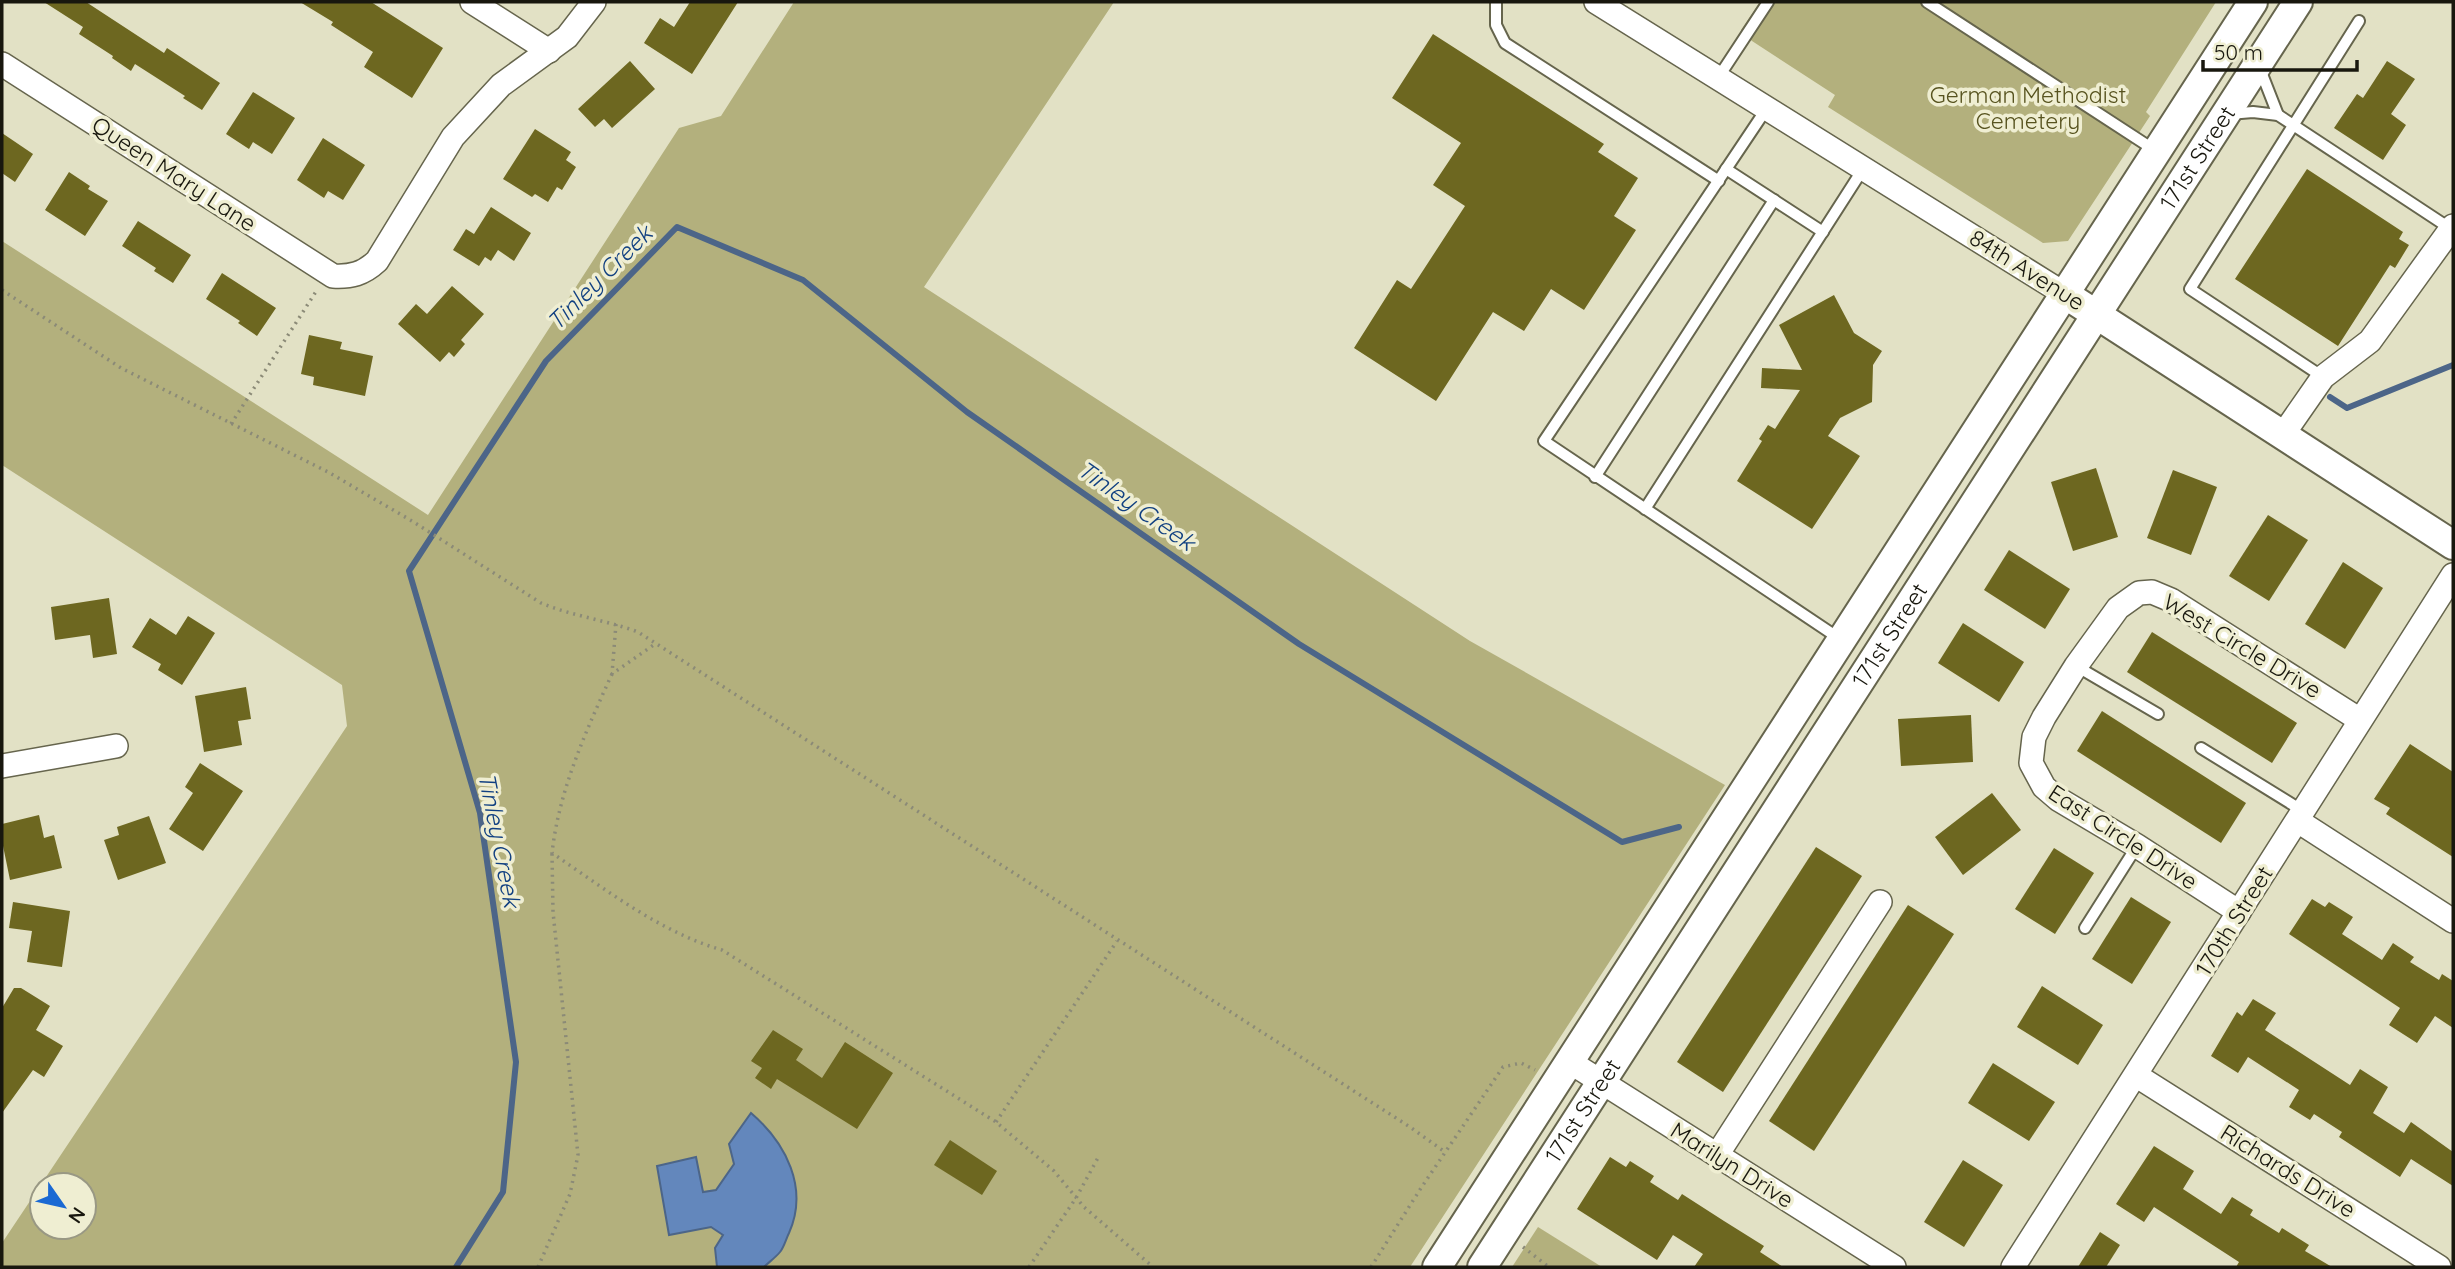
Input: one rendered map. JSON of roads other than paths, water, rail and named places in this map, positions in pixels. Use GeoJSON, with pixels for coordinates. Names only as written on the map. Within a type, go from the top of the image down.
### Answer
{"type":"FeatureCollection","features":[{"type":"Feature","properties":{"kind":"street"},"geometry":{"type":"LineString","coordinates":[[472,2],[549,51],[567,37],[594,2]]}},
{"type":"Feature","properties":{"kind":"street","name":"84th Avenue"},"geometry":{"type":"LineString","coordinates":[[1596,2],[2063,293],[2453,545]]}},
{"type":"Feature","properties":{"kind":"street","name":"171st Street"},"geometry":{"type":"LineString","coordinates":[[1437,1267],[2253,2]]}},
{"type":"Feature","properties":{"kind":"street","name":"171st Street"},"geometry":{"type":"LineString","coordinates":[[1482,1267],[2298,2]]}},
{"type":"Feature","properties":{"kind":"street","name":"Queen Mary Lane"},"geometry":{"type":"LineString","coordinates":[[2,64],[338,274],[366,271],[377,261],[453,137],[501,85],[549,51]]}},
{"type":"Feature","properties":{"kind":"street"},"geometry":{"type":"LineString","coordinates":[[2282,436],[2323,377],[2370,341],[2452,228]]}},
{"type":"Feature","properties":{"kind":"street","name":"170th Street"},"geometry":{"type":"LineString","coordinates":[[2013,1267],[2137,1076],[2453,575]]}},
{"type":"Feature","properties":{"kind":"street","name":"West Circle Drive"},"geometry":{"type":"LineString","coordinates":[[2074,669],[2118,608],[2139,593],[2152,592],[2171,600],[2360,720]]}},
{"type":"Feature","properties":{"kind":"street","name":"East Circle Drive"},"geometry":{"type":"LineString","coordinates":[[2074,669],[2034,737],[2031,763],[2044,787],[2058,799],[2239,912]]}},
{"type":"Feature","properties":{"kind":"street"},"geometry":{"type":"LineString","coordinates":[[2,766],[116,746]]}},
{"type":"Feature","properties":{"kind":"street"},"geometry":{"type":"LineString","coordinates":[[2300,816],[2453,921]]}},
{"type":"Feature","properties":{"kind":"street"},"geometry":{"type":"LineString","coordinates":[[1717,1155],[1880,902]]}},
{"type":"Feature","properties":{"kind":"street","name":"Marilyn Drive"},"geometry":{"type":"LineString","coordinates":[[1570,1062],[1894,1267]]}},
{"type":"Feature","properties":{"kind":"street","name":"Richards Drive"},"geometry":{"type":"LineString","coordinates":[[2137,1076],[2439,1267]]}},
{"type":"Feature","properties":{"kind":"lane"},"geometry":{"type":"LineString","coordinates":[[1496,2],[1496,25],[1505,43],[1719,181]]}},
{"type":"Feature","properties":{"kind":"lane"},"geometry":{"type":"LineString","coordinates":[[1718,78],[1768,2]]}},
{"type":"Feature","properties":{"kind":"lane"},"geometry":{"type":"LineString","coordinates":[[1927,2],[2156,151]]}},
{"type":"Feature","properties":{"kind":"lane"},"geometry":{"type":"LineString","coordinates":[[2323,377],[2190,289],[2359,21]]}},
{"type":"Feature","properties":{"kind":"lane"},"geometry":{"type":"LineString","coordinates":[[2258,65],[2278,115]]}},
{"type":"Feature","properties":{"kind":"lane"},"geometry":{"type":"LineString","coordinates":[[1767,108],[1544,441],[1843,641]]}},
{"type":"Feature","properties":{"kind":"lane"},"geometry":{"type":"LineString","coordinates":[[2226,114],[2278,115],[2452,228]]}},
{"type":"Feature","properties":{"kind":"lane"},"geometry":{"type":"LineString","coordinates":[[1726,169],[1823,232]]}},
{"type":"Feature","properties":{"kind":"lane"},"geometry":{"type":"LineString","coordinates":[[1645,509],[1863,169]]}},
{"type":"Feature","properties":{"kind":"lane"},"geometry":{"type":"LineString","coordinates":[[1595,477],[1774,200]]}},
{"type":"Feature","properties":{"kind":"lane"},"geometry":{"type":"LineString","coordinates":[[2074,669],[2158,714]]}},
{"type":"Feature","properties":{"kind":"lane"},"geometry":{"type":"LineString","coordinates":[[2201,748],[2300,816]]}},
{"type":"Feature","properties":{"kind":"lane"},"geometry":{"type":"LineString","coordinates":[[2085,928],[2137,846]]}},
{"type":"Feature","properties":{"kind":"water"},"geometry":{"type":"Polygon","coordinates":[[[751,1113],[775,1138],[791,1167],[795,1183],[795,1216],[781,1250],[764,1267],[717,1267],[715,1248],[723,1235],[711,1227],[669,1235],[657,1166],[696,1157],[703,1192],[716,1190],[734,1164],[729,1144],[751,1113]]]}},
{"type":"Feature","properties":{"kind":"waterway","name":"Tinley Creek"},"geometry":{"type":"LineString","coordinates":[[456,1267],[503,1192],[516,1062],[480,813],[409,571],[546,361],[677,227],[803,280],[967,412],[1299,644],[1622,842],[1679,827]]}},
{"type":"Feature","properties":{"kind":"waterway","name":"Tinley Creek"},"geometry":{"type":"LineString","coordinates":[[2330,397],[2347,408],[2453,365]]}},
{"type":"Feature","properties":{"kind":"park label","name":"German Methodist Cemetery"},"geometry":{"type":"Point","coordinates":[2028,108]}}]}
